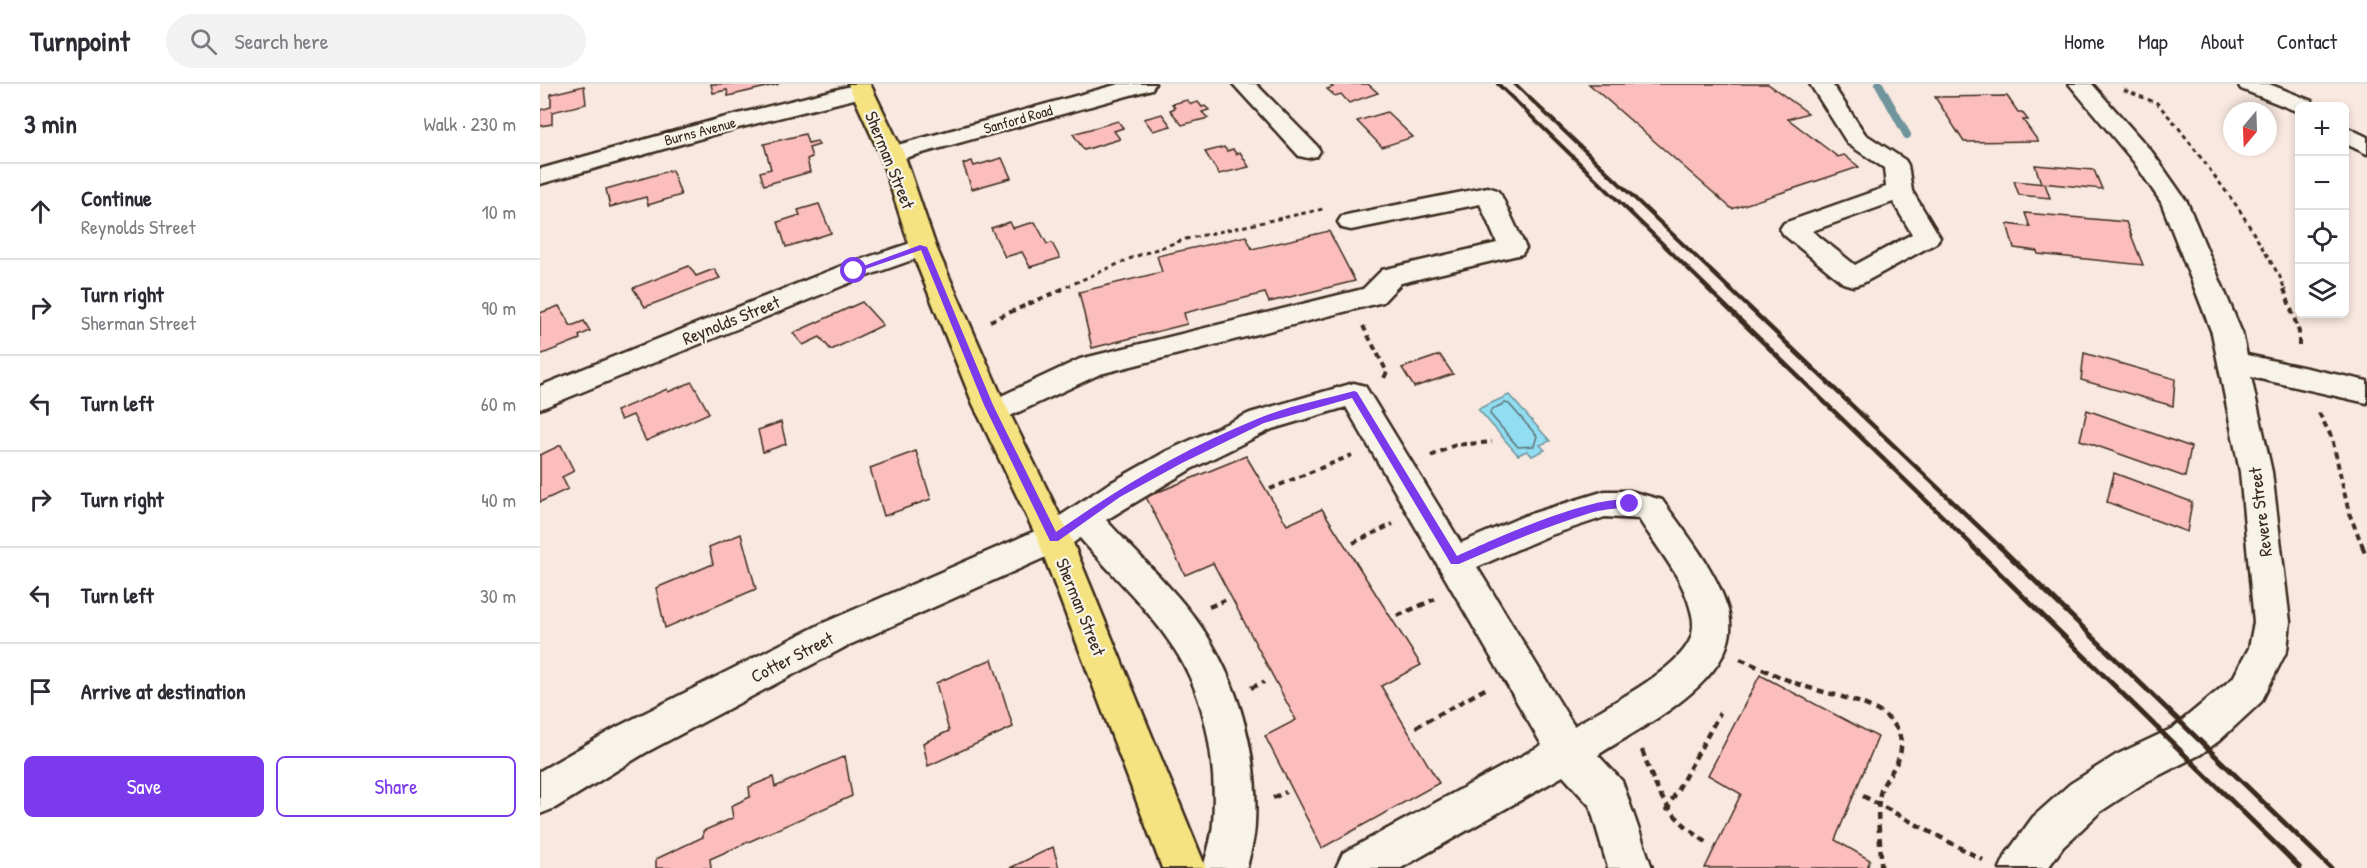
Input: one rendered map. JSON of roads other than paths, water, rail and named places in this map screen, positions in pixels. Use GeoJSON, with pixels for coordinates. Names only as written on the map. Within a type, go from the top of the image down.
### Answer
{"type":"FeatureCollection","features":[{"type":"Feature","properties":{"kind":"main road","name":"Sherman Street"},"geometry":{"type":"LineString","coordinates":[[860,87],[892,154],[923,247],[993,413],[1068,528],[1184,868]]}},
{"type":"Feature","properties":{"kind":"street","name":"Sanford Road"},"geometry":{"type":"LineString","coordinates":[[892,154],[1144,84]]}},
{"type":"Feature","properties":{"kind":"street"},"geometry":{"type":"LineString","coordinates":[[1244,84],[1308,151]]}},
{"type":"Feature","properties":{"kind":"street"},"geometry":{"type":"LineString","coordinates":[[1821,84],[1856,139],[1896,165],[1899,191]]}},
{"type":"Feature","properties":{"kind":"street","name":"Revere Street"},"geometry":{"type":"LineString","coordinates":[[2022,868],[2048,832],[2085,798],[2130,769],[2187,741],[2247,690],[2268,650],[2272,622],[2256,472],[2227,333],[2202,264],[2174,202],[2143,157],[2080,84]]}},
{"type":"Feature","properties":{"kind":"street"},"geometry":{"type":"LineString","coordinates":[[2249,84],[2295,102]]}},
{"type":"Feature","properties":{"kind":"street","name":"Burns Avenue"},"geometry":{"type":"LineString","coordinates":[[540,177],[860,87]]}},
{"type":"Feature","properties":{"kind":"street"},"geometry":{"type":"LineString","coordinates":[[2349,135],[2367,147]]}},
{"type":"Feature","properties":{"kind":"street"},"geometry":{"type":"LineString","coordinates":[[993,413],[1091,366],[1373,296],[1392,276],[1513,248],[1488,195],[1351,222]]}},
{"type":"Feature","properties":{"kind":"street","name":"Reynolds Street"},"geometry":{"type":"LineString","coordinates":[[540,398],[854,271],[923,247]]}},
{"type":"Feature","properties":{"kind":"street"},"geometry":{"type":"LineString","coordinates":[[2234,363],[2367,392]]}},
{"type":"Feature","properties":{"kind":"street","name":"Cotter Street"},"geometry":{"type":"LineString","coordinates":[[540,794],[631,740],[834,635],[1068,528],[1117,495],[1179,460],[1261,421],[1354,394],[1455,561]]}},
{"type":"Feature","properties":{"kind":"street"},"geometry":{"type":"LineString","coordinates":[[1358,868],[1568,752],[1672,687],[1695,666],[1710,641],[1712,615],[1700,587],[1650,509],[1630,504],[1605,504],[1536,526],[1455,561],[1568,752],[1607,795],[1630,868]]}},
{"type":"Feature","properties":{"kind":"street"},"geometry":{"type":"LineString","coordinates":[[1068,528],[1176,622],[1200,660],[1216,695],[1232,760],[1234,824],[1225,868]]}},
{"type":"Feature","properties":{"kind":"water"},"geometry":{"type":"Polygon","coordinates":[[[1509,395],[1550,441],[1540,445],[1545,450],[1532,456],[1527,451],[1518,455],[1478,409],[1509,395]]]}},
{"type":"Feature","properties":{"kind":"waterway"},"geometry":{"type":"LineString","coordinates":[[1879,84],[1907,135]]}},
{"type":"Feature","properties":{"kind":"railway"},"geometry":{"type":"LineString","coordinates":[[1498,84],[1710,290]]}},
{"type":"Feature","properties":{"kind":"railway"},"geometry":{"type":"LineString","coordinates":[[1515,84],[1731,290]]}},
{"type":"Feature","properties":{"kind":"railway"},"geometry":{"type":"LineString","coordinates":[[1708,289],[1974,547]]}},
{"type":"Feature","properties":{"kind":"railway"},"geometry":{"type":"LineString","coordinates":[[1730,289],[2000,547]]}},
{"type":"Feature","properties":{"kind":"railway"},"geometry":{"type":"LineString","coordinates":[[1972,546],[2300,868]]}},
{"type":"Feature","properties":{"kind":"railway"},"geometry":{"type":"LineString","coordinates":[[1999,546],[2331,868]]}}]}
